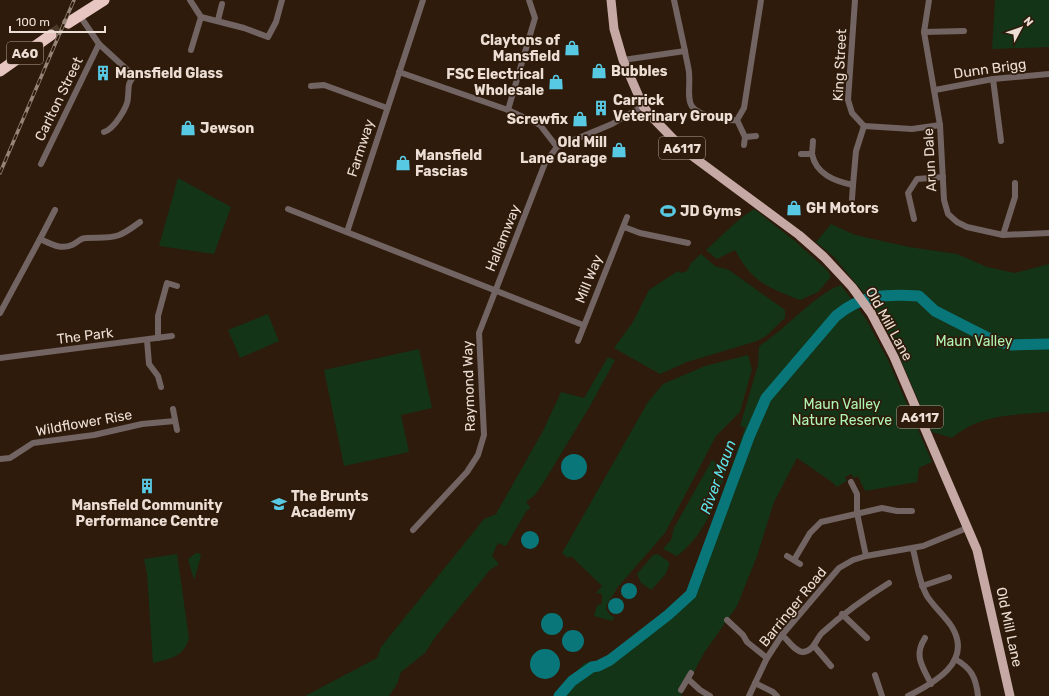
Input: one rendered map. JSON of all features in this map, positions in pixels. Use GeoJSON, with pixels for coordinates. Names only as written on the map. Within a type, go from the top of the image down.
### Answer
{"type":"FeatureCollection","features":[{"type":"Feature","properties":{"kind":"highway"},"geometry":{"type":"LineString","coordinates":[[68,24],[104,0]]}},
{"type":"Feature","properties":{"kind":"highway","name":"A60"},"geometry":{"type":"LineString","coordinates":[[0,71],[51,35]]}},
{"type":"Feature","properties":{"kind":"main road","name":"Old Mill Lane"},"geometry":{"type":"LineString","coordinates":[[610,0],[614,29],[623,60],[643,106],[684,150],[799,235],[824,257],[857,293],[868,308],[894,357],[977,550],[1010,696]]}},
{"type":"Feature","properties":{"kind":"street"},"geometry":{"type":"LineString","coordinates":[[190,0],[201,17],[218,20],[268,37],[276,22],[282,0]]}},
{"type":"Feature","properties":{"kind":"street","name":"Farmway"},"geometry":{"type":"LineString","coordinates":[[347,232],[423,0]]}},
{"type":"Feature","properties":{"kind":"street"},"geometry":{"type":"LineString","coordinates":[[508,110],[535,18],[529,0]]}},
{"type":"Feature","properties":{"kind":"street"},"geometry":{"type":"LineString","coordinates":[[674,0],[689,72],[687,88],[689,102],[701,115],[730,121],[737,120]]}},
{"type":"Feature","properties":{"kind":"street"},"geometry":{"type":"LineString","coordinates":[[737,120],[744,108],[761,0]]}},
{"type":"Feature","properties":{"kind":"street","name":"King Street"},"geometry":{"type":"LineString","coordinates":[[855,0],[848,100],[852,114],[864,126]]}},
{"type":"Feature","properties":{"kind":"street","name":"Arun Dale"},"geometry":{"type":"LineString","coordinates":[[929,0],[924,32],[940,125],[944,200],[948,214],[957,222],[967,227],[1003,235],[1049,233]]}},
{"type":"Feature","properties":{"kind":"street"},"geometry":{"type":"LineString","coordinates":[[218,20],[222,4]]}},
{"type":"Feature","properties":{"kind":"street"},"geometry":{"type":"LineString","coordinates":[[80,16],[99,44],[134,76],[127,86],[127,103],[112,128],[104,132]]}},
{"type":"Feature","properties":{"kind":"street"},"geometry":{"type":"LineString","coordinates":[[190,50],[201,17]]}},
{"type":"Feature","properties":{"kind":"street"},"geometry":{"type":"LineString","coordinates":[[924,32],[964,31]]}},
{"type":"Feature","properties":{"kind":"street","name":"Carlton Street"},"geometry":{"type":"LineString","coordinates":[[41,164],[99,44]]}},
{"type":"Feature","properties":{"kind":"street"},"geometry":{"type":"LineString","coordinates":[[623,60],[684,51]]}},
{"type":"Feature","properties":{"kind":"street"},"geometry":{"type":"LineString","coordinates":[[399,72],[508,110],[540,125],[558,147]]}},
{"type":"Feature","properties":{"kind":"street","name":"Dunn Brigg"},"geometry":{"type":"LineString","coordinates":[[935,90],[992,79],[1049,74]]}},
{"type":"Feature","properties":{"kind":"street"},"geometry":{"type":"LineString","coordinates":[[992,79],[1002,141]]}},
{"type":"Feature","properties":{"kind":"street"},"geometry":{"type":"LineString","coordinates":[[310,86],[324,85],[387,108]]}},
{"type":"Feature","properties":{"kind":"street","name":"Hallamway"},"geometry":{"type":"LineString","coordinates":[[288,209],[495,290],[545,163],[558,147],[568,141],[612,124],[643,106]]}},
{"type":"Feature","properties":{"kind":"street"},"geometry":{"type":"LineString","coordinates":[[737,120],[745,137],[744,145]]}},
{"type":"Feature","properties":{"kind":"street"},"geometry":{"type":"LineString","coordinates":[[852,199],[856,151],[864,126],[912,129],[940,125]]}},
{"type":"Feature","properties":{"kind":"street"},"geometry":{"type":"LineString","coordinates":[[745,137],[756,136]]}},
{"type":"Feature","properties":{"kind":"street"},"geometry":{"type":"LineString","coordinates":[[813,141],[812,154],[814,163],[818,169],[838,182],[853,185]]}},
{"type":"Feature","properties":{"kind":"street"},"geometry":{"type":"LineString","coordinates":[[801,154],[812,154]]}},
{"type":"Feature","properties":{"kind":"street"},"geometry":{"type":"LineString","coordinates":[[914,219],[908,193],[917,179],[943,177]]}},
{"type":"Feature","properties":{"kind":"street"},"geometry":{"type":"LineString","coordinates":[[1003,235],[1015,197],[1015,183]]}},
{"type":"Feature","properties":{"kind":"street"},"geometry":{"type":"LineString","coordinates":[[0,313],[55,210]]}},
{"type":"Feature","properties":{"kind":"street","name":"Mill Way"},"geometry":{"type":"LineString","coordinates":[[578,341],[583,325],[628,217]]}},
{"type":"Feature","properties":{"kind":"street"},"geometry":{"type":"LineString","coordinates":[[40,239],[59,247],[73,245],[85,238],[103,239],[124,235],[140,222]]}},
{"type":"Feature","properties":{"kind":"street"},"geometry":{"type":"LineString","coordinates":[[624,227],[640,233],[688,243]]}},
{"type":"Feature","properties":{"kind":"street"},"geometry":{"type":"LineString","coordinates":[[158,338],[158,316],[167,283],[177,286]]}},
{"type":"Feature","properties":{"kind":"street"},"geometry":{"type":"LineString","coordinates":[[495,290],[583,325]]}},
{"type":"Feature","properties":{"kind":"street","name":"Raymond Way"},"geometry":{"type":"LineString","coordinates":[[413,530],[467,472],[478,454],[484,435],[479,333],[495,290]]}},
{"type":"Feature","properties":{"kind":"street","name":"The Park"},"geometry":{"type":"LineString","coordinates":[[0,358],[172,336]]}},
{"type":"Feature","properties":{"kind":"street"},"geometry":{"type":"LineString","coordinates":[[147,340],[149,364],[158,376],[161,387]]}},
{"type":"Feature","properties":{"kind":"street"},"geometry":{"type":"LineString","coordinates":[[173,409],[178,430]]}},
{"type":"Feature","properties":{"kind":"street","name":"Wildflower Rise"},"geometry":{"type":"LineString","coordinates":[[0,459],[10,458],[33,443],[94,435],[142,424],[175,420]]}},
{"type":"Feature","properties":{"kind":"street"},"geometry":{"type":"LineString","coordinates":[[851,482],[857,494],[858,513],[866,556]]}},
{"type":"Feature","properties":{"kind":"street"},"geometry":{"type":"LineString","coordinates":[[794,560],[814,528],[821,522],[882,508],[897,511],[912,511]]}},
{"type":"Feature","properties":{"kind":"street","name":"Barringer Road"},"geometry":{"type":"LineString","coordinates":[[749,696],[767,658],[782,635],[839,568],[853,560],[866,556],[913,549],[941,540],[967,528]]}},
{"type":"Feature","properties":{"kind":"street"},"geometry":{"type":"LineString","coordinates":[[908,696],[939,680],[955,659],[958,646],[957,636],[952,626],[928,598],[922,586],[913,549]]}},
{"type":"Feature","properties":{"kind":"street"},"geometry":{"type":"LineString","coordinates":[[787,556],[800,564]]}},
{"type":"Feature","properties":{"kind":"street"},"geometry":{"type":"LineString","coordinates":[[922,586],[949,577]]}},
{"type":"Feature","properties":{"kind":"street"},"geometry":{"type":"LineString","coordinates":[[782,635],[796,650],[802,652],[808,651],[814,646],[817,638],[842,614],[889,583]]}},
{"type":"Feature","properties":{"kind":"street"},"geometry":{"type":"LineString","coordinates":[[842,614],[867,638]]}},
{"type":"Feature","properties":{"kind":"street"},"geometry":{"type":"LineString","coordinates":[[728,620],[743,635],[747,642],[767,658]]}},
{"type":"Feature","properties":{"kind":"street"},"geometry":{"type":"LineString","coordinates":[[925,638],[919,647],[918,656],[931,684]]}},
{"type":"Feature","properties":{"kind":"street"},"geometry":{"type":"LineString","coordinates":[[814,646],[831,666]]}},
{"type":"Feature","properties":{"kind":"street"},"geometry":{"type":"LineString","coordinates":[[955,659],[967,666],[972,673],[978,696]]}},
{"type":"Feature","properties":{"kind":"street"},"geometry":{"type":"LineString","coordinates":[[875,675],[882,696]]}},
{"type":"Feature","properties":{"kind":"street"},"geometry":{"type":"LineString","coordinates":[[681,690],[689,676],[700,690],[710,696]]}},
{"type":"Feature","properties":{"kind":"street"},"geometry":{"type":"LineString","coordinates":[[755,683],[773,692],[777,696]]}},
{"type":"Feature","properties":{"kind":"green space"},"geometry":{"type":"Polygon","coordinates":[[[995,0],[1049,0],[1049,47],[992,49],[995,0]]]}},
{"type":"Feature","properties":{"kind":"green space"},"geometry":{"type":"Polygon","coordinates":[[[178,178],[231,207],[214,254],[159,246],[178,178]]]}},
{"type":"Feature","properties":{"kind":"green space"},"geometry":{"type":"Polygon","coordinates":[[[754,209],[795,241],[828,271],[831,277],[818,292],[800,300],[769,287],[754,276],[741,261],[735,250],[717,259],[706,250],[735,223],[754,209]]]}},
{"type":"Feature","properties":{"kind":"green space","name":"Maun Valley"},"geometry":{"type":"Polygon","coordinates":[[[831,224],[855,235],[909,247],[957,254],[987,267],[1015,273],[1049,264],[1049,412],[1010,415],[986,420],[974,424],[952,438],[932,432],[898,353],[874,305],[834,257],[816,242],[831,224]]]}},
{"type":"Feature","properties":{"kind":"green space"},"geometry":{"type":"Polygon","coordinates":[[[701,254],[715,266],[729,270],[785,310],[785,318],[766,336],[757,341],[687,362],[660,374],[614,348],[633,322],[649,290],[678,271],[681,273],[687,271],[691,263],[701,254]]]}},
{"type":"Feature","properties":{"kind":"green space","name":"Maun Valley Nature Reserve"},"geometry":{"type":"Polygon","coordinates":[[[841,285],[866,319],[888,360],[932,462],[919,468],[917,482],[865,491],[858,476],[854,478],[851,474],[845,477],[847,481],[837,487],[797,458],[774,502],[757,556],[737,606],[704,653],[681,696],[555,696],[584,663],[603,661],[682,597],[690,586],[745,428],[740,426],[758,365],[759,346],[821,296],[831,289],[841,285]]]}},
{"type":"Feature","properties":{"kind":"green space"},"geometry":{"type":"Polygon","coordinates":[[[268,314],[279,341],[240,358],[228,330],[268,314]]]}},
{"type":"Feature","properties":{"kind":"green space"},"geometry":{"type":"Polygon","coordinates":[[[419,349],[432,408],[401,415],[409,452],[344,466],[324,370],[419,349]]]}},
{"type":"Feature","properties":{"kind":"green space"},"geometry":{"type":"Polygon","coordinates":[[[748,355],[752,369],[740,412],[716,436],[665,533],[617,588],[609,601],[606,609],[611,616],[615,617],[612,621],[594,616],[597,605],[602,604],[602,594],[596,593],[602,586],[571,556],[568,558],[562,553],[648,402],[663,384],[705,366],[748,355]]]}},
{"type":"Feature","properties":{"kind":"green space"},"geometry":{"type":"Polygon","coordinates":[[[608,357],[615,360],[590,406],[542,485],[535,495],[526,502],[531,508],[527,510],[506,546],[498,543],[492,556],[499,564],[490,570],[436,636],[425,653],[401,672],[397,684],[389,696],[305,696],[377,658],[381,647],[484,519],[496,514],[543,431],[561,392],[584,398],[608,357]]]}},
{"type":"Feature","properties":{"kind":"green space"},"geometry":{"type":"Polygon","coordinates":[[[712,460],[727,468],[719,493],[709,516],[696,538],[677,556],[663,549],[671,540],[674,528],[712,460]]]}},
{"type":"Feature","properties":{"kind":"green space"},"geometry":{"type":"Polygon","coordinates":[[[196,553],[199,553],[201,556],[194,580],[188,559],[196,553]]]}},
{"type":"Feature","properties":{"kind":"green space"},"geometry":{"type":"Polygon","coordinates":[[[177,554],[189,638],[184,649],[176,656],[153,663],[147,574],[144,559],[177,554]]]}},
{"type":"Feature","properties":{"kind":"green space"},"geometry":{"type":"Polygon","coordinates":[[[658,554],[670,563],[665,575],[651,590],[641,583],[637,574],[653,555],[658,554]]]}},
{"type":"Feature","properties":{"kind":"water"},"geometry":{"type":"Polygon","coordinates":[[[574,454],[583,458],[587,467],[583,476],[574,480],[565,476],[561,467],[565,458],[574,454]]]}},
{"type":"Feature","properties":{"kind":"water"},"geometry":{"type":"Polygon","coordinates":[[[526,531],[534,531],[539,536],[537,547],[534,549],[526,549],[521,544],[521,536],[526,531]]]}},
{"type":"Feature","properties":{"kind":"water"},"geometry":{"type":"Polygon","coordinates":[[[626,583],[632,583],[637,588],[635,597],[632,599],[626,599],[621,594],[621,588],[626,583]]]}},
{"type":"Feature","properties":{"kind":"water"},"geometry":{"type":"Polygon","coordinates":[[[613,598],[619,598],[624,603],[622,612],[619,614],[613,614],[608,609],[608,603],[613,598]]]}},
{"type":"Feature","properties":{"kind":"water"},"geometry":{"type":"Polygon","coordinates":[[[552,613],[560,616],[563,624],[560,632],[552,635],[544,632],[541,624],[544,616],[552,613]]]}},
{"type":"Feature","properties":{"kind":"water"},"geometry":{"type":"Polygon","coordinates":[[[573,630],[581,633],[584,641],[581,649],[573,652],[565,649],[562,641],[565,633],[573,630]]]}},
{"type":"Feature","properties":{"kind":"water"},"geometry":{"type":"Polygon","coordinates":[[[545,649],[556,653],[560,664],[556,675],[545,679],[534,675],[530,664],[534,653],[545,649]]]}},
{"type":"Feature","properties":{"kind":"waterway","name":"River Maun"},"geometry":{"type":"LineString","coordinates":[[559,696],[572,681],[592,667],[598,666],[610,660],[668,615],[691,594],[749,437],[766,398],[836,316],[855,303],[865,299],[896,295],[919,296],[935,311],[992,340],[1011,345],[1049,344]]}},
{"type":"Feature","properties":{"kind":"tunnel"},"geometry":{"type":"LineString","coordinates":[[51,35],[68,23]]}},
{"type":"Feature","properties":{"kind":"railway"},"geometry":{"type":"LineString","coordinates":[[0,173],[74,0]]}},
{"type":"Feature","properties":{"kind":"place","name":"Claytons of Mansfield"},"geometry":{"type":"Point","coordinates":[572,48]}},
{"type":"Feature","properties":{"kind":"place","name":"Bubbles"},"geometry":{"type":"Point","coordinates":[599,71]}},
{"type":"Feature","properties":{"kind":"place","name":"Mansfield Glass"},"geometry":{"type":"Point","coordinates":[103,73]}},
{"type":"Feature","properties":{"kind":"place","name":"FSC Electrical Wholesale"},"geometry":{"type":"Point","coordinates":[556,82]}},
{"type":"Feature","properties":{"kind":"place","name":"Carrick Veterinary Group"},"geometry":{"type":"Point","coordinates":[601,108]}},
{"type":"Feature","properties":{"kind":"place","name":"Screwfix"},"geometry":{"type":"Point","coordinates":[580,119]}},
{"type":"Feature","properties":{"kind":"place","name":"Jewson"},"geometry":{"type":"Point","coordinates":[188,128]}},
{"type":"Feature","properties":{"kind":"place","name":"Old Mill Lane Garage"},"geometry":{"type":"Point","coordinates":[619,150]}},
{"type":"Feature","properties":{"kind":"place","name":"Mansfield Fascias"},"geometry":{"type":"Point","coordinates":[403,163]}},
{"type":"Feature","properties":{"kind":"place","name":"GH Motors"},"geometry":{"type":"Point","coordinates":[794,208]}},
{"type":"Feature","properties":{"kind":"place","name":"JD Gyms"},"geometry":{"type":"Point","coordinates":[668,211]}},
{"type":"Feature","properties":{"kind":"place","name":"Mansfield Community Performance Centre"},"geometry":{"type":"Point","coordinates":[147,486]}},
{"type":"Feature","properties":{"kind":"place","name":"The Brunts Academy"},"geometry":{"type":"Point","coordinates":[279,504]}}]}
